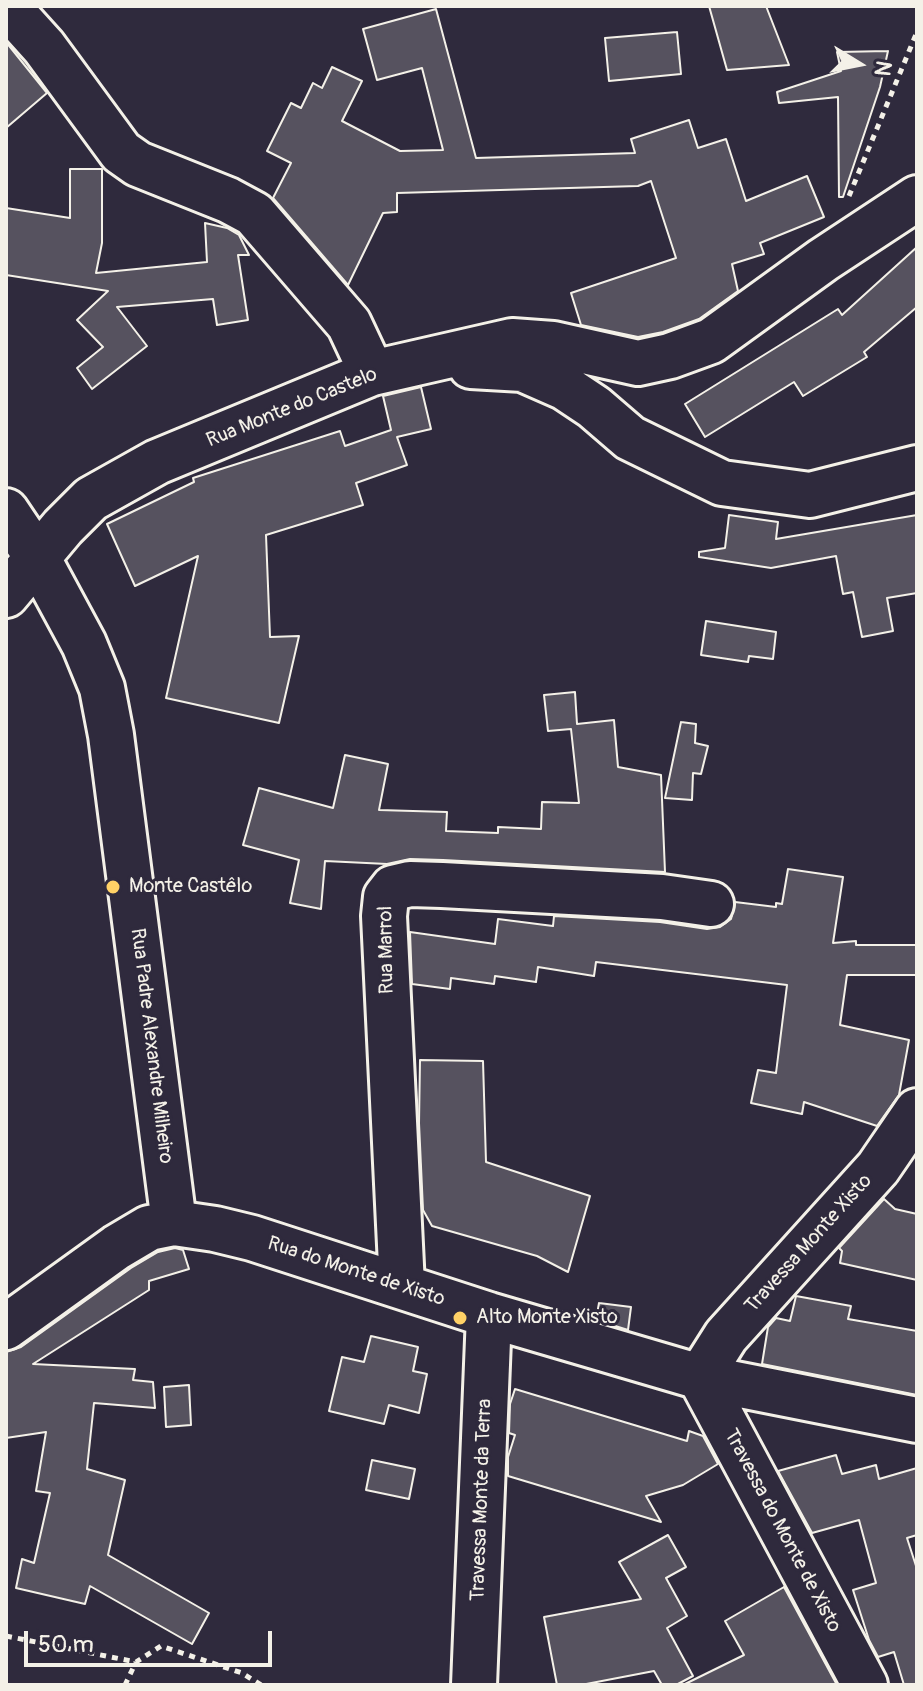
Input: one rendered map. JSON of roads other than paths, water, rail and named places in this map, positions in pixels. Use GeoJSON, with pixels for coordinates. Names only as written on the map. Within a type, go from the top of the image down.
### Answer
{"type":"FeatureCollection","features":[{"type":"Feature","properties":{"kind":"street"},"geometry":{"type":"LineString","coordinates":[[7,6],[44,47],[121,152],[138,164],[228,200],[254,214],[349,324],[372,373]]}},
{"type":"Feature","properties":{"kind":"street","name":"Rua Monte do Castelo"},"geometry":{"type":"LineString","coordinates":[[6,595],[63,527],[91,499],[157,462],[372,373],[512,341],[553,344],[638,363],[670,356],[711,341],[823,260],[917,198]]}},
{"type":"Feature","properties":{"kind":"street"},"geometry":{"type":"LineString","coordinates":[[424,362],[523,369],[564,387],[594,407],[630,438],[722,483],[810,495],[917,468]]}},
{"type":"Feature","properties":{"kind":"street","name":"Rua Padre Alexandre Milheiro"},"geometry":{"type":"LineString","coordinates":[[6,511],[37,557],[84,644],[102,688],[111,735],[174,1223]]}},
{"type":"Feature","properties":{"kind":"street","name":"Rua Marrol"},"geometry":{"type":"LineString","coordinates":[[402,1286],[384,916],[386,897],[393,888],[410,884],[473,887],[662,897],[711,904]]}},
{"type":"Feature","properties":{"kind":"street","name":"Travessa Monte Xisto"},"geometry":{"type":"LineString","coordinates":[[700,1377],[726,1336],[878,1168],[914,1121]]}},
{"type":"Feature","properties":{"kind":"street","name":"Rua do Monte de Xisto"},"geometry":{"type":"LineString","coordinates":[[6,1327],[117,1247],[149,1228],[174,1223],[252,1238],[489,1315],[700,1377],[917,1420]]}},
{"type":"Feature","properties":{"kind":"street","name":"Travessa Monte da Terra"},"geometry":{"type":"LineString","coordinates":[[474,1685],[489,1315]]}},
{"type":"Feature","properties":{"kind":"street","name":"Travessa do Monte de Xisto"},"geometry":{"type":"LineString","coordinates":[[700,1377],[865,1685]]}},
{"type":"Feature","properties":{"kind":"place","name":"Monte Castêlo"},"geometry":{"type":"Point","coordinates":[113,887]}},
{"type":"Feature","properties":{"kind":"place","name":"Alto Monte Xisto"},"geometry":{"type":"Point","coordinates":[460,1318]}}]}
